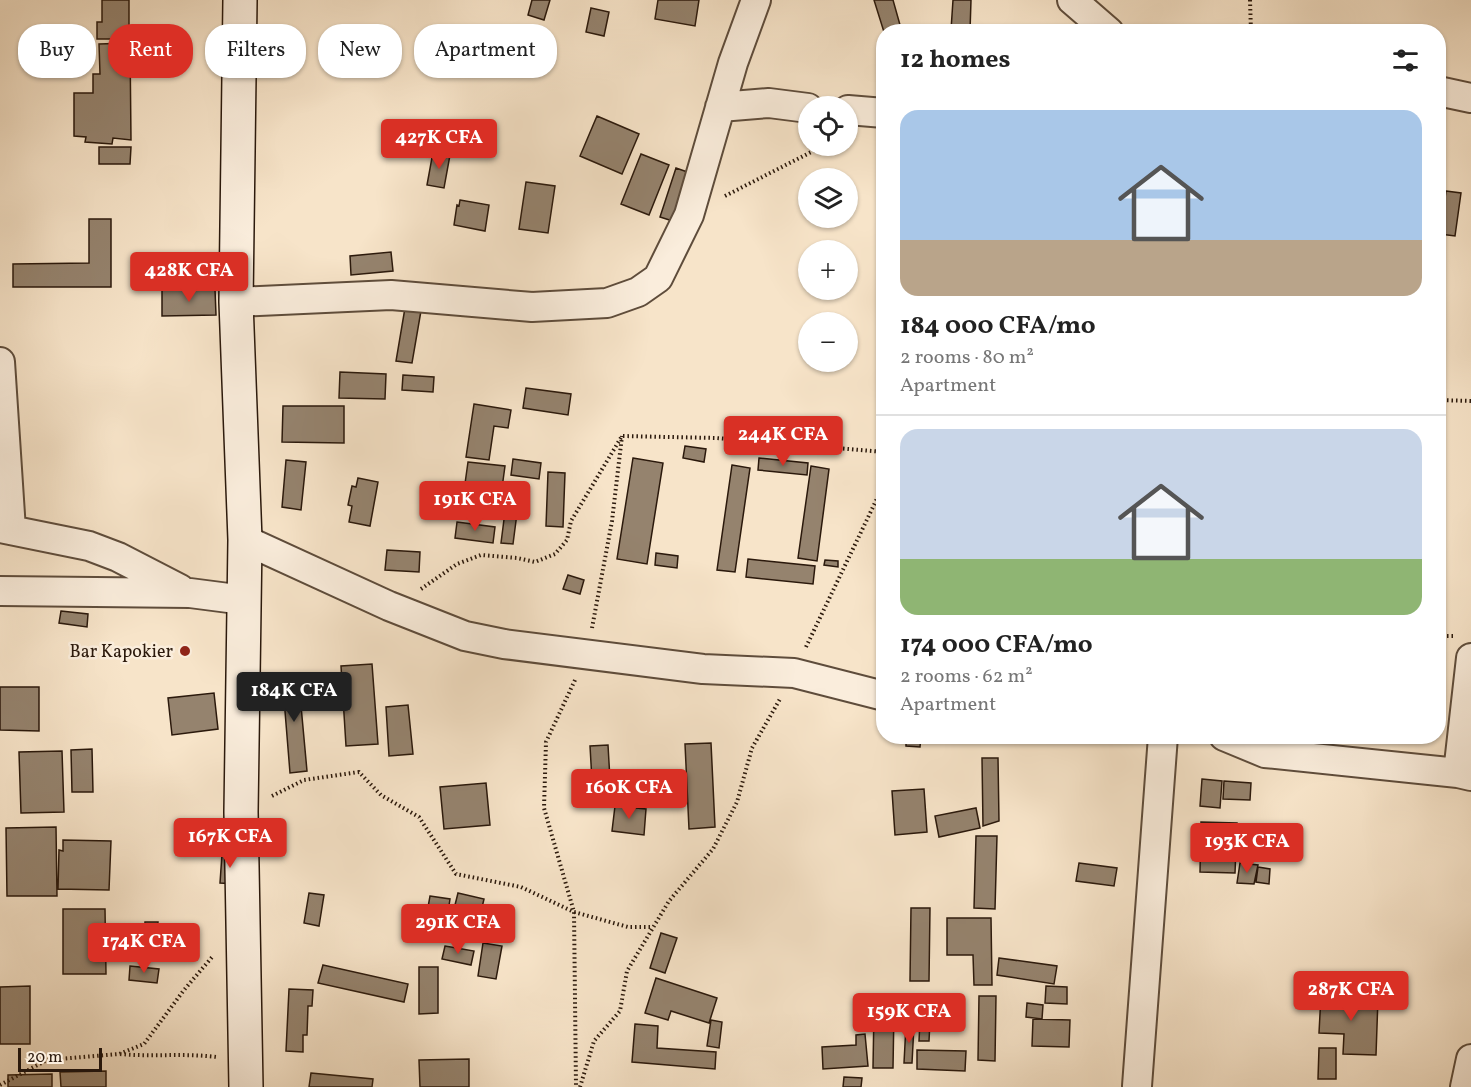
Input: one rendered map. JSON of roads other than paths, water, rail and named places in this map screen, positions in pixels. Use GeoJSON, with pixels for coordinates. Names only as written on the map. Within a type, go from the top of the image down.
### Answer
{"type":"FeatureCollection","features":[{"type":"Feature","properties":{"kind":"main road"},"geometry":{"type":"LineString","coordinates":[[240,0],[236,302],[246,540],[241,812],[245,1073]]}},
{"type":"Feature","properties":{"kind":"street"},"geometry":{"type":"LineString","coordinates":[[236,302],[391,295],[532,307],[607,303],[638,292],[658,278],[689,215],[733,63],[756,0]]}},
{"type":"Feature","properties":{"kind":"street"},"geometry":{"type":"LineString","coordinates":[[1072,0],[1100,24]]}},
{"type":"Feature","properties":{"kind":"street"},"geometry":{"type":"LineString","coordinates":[[1446,93],[1471,98]]}},
{"type":"Feature","properties":{"kind":"street"},"geometry":{"type":"LineString","coordinates":[[720,107],[769,103],[798,107]]}},
{"type":"Feature","properties":{"kind":"street"},"geometry":{"type":"LineString","coordinates":[[858,111],[876,112]]}},
{"type":"Feature","properties":{"kind":"street"},"geometry":{"type":"LineString","coordinates":[[0,362],[5,529],[89,546],[118,557],[149,575],[190,593]]}},
{"type":"Feature","properties":{"kind":"street"},"geometry":{"type":"LineString","coordinates":[[246,540],[389,606],[465,636],[504,644],[704,669],[795,673],[876,694]]}},
{"type":"Feature","properties":{"kind":"street"},"geometry":{"type":"LineString","coordinates":[[0,591],[190,593],[244,600]]}},
{"type":"Feature","properties":{"kind":"street"},"geometry":{"type":"LineString","coordinates":[[1243,744],[1264,753],[1465,774],[1471,658]]}},
{"type":"Feature","properties":{"kind":"street"},"geometry":{"type":"LineString","coordinates":[[1138,1087],[1162,744]]}},
{"type":"Feature","properties":{"kind":"street"},"geometry":{"type":"LineString","coordinates":[[1465,1087],[1471,1059]]}},
{"type":"Feature","properties":{"kind":"place","name":"Bar Kapokier"},"geometry":{"type":"Point","coordinates":[185,651]}}]}
